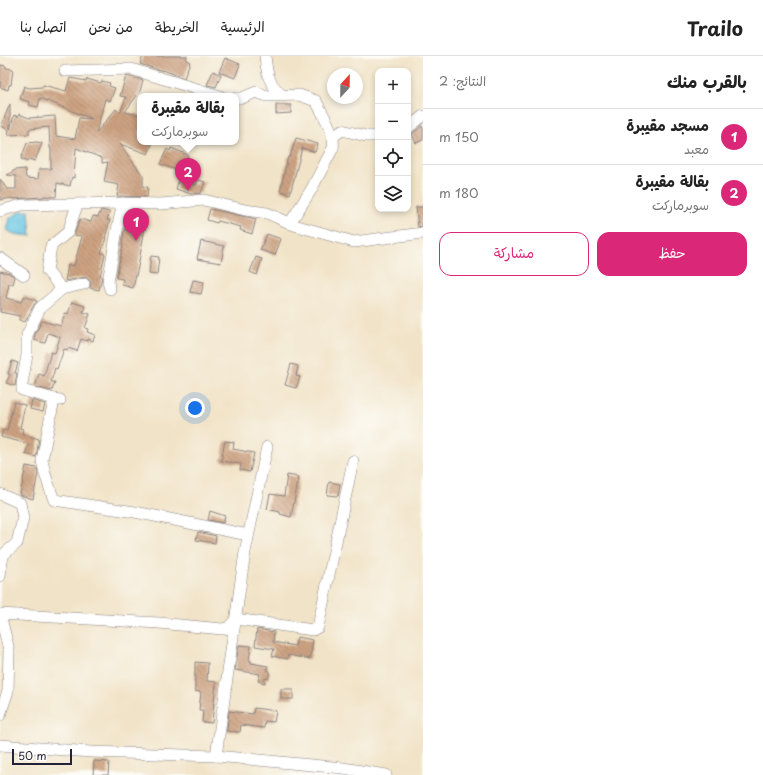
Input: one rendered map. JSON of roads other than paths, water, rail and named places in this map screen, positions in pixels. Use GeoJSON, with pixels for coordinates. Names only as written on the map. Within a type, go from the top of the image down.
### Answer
{"type":"FeatureCollection","features":[{"type":"Feature","properties":{"kind":"street"},"geometry":{"type":"LineString","coordinates":[[265,56],[267,71],[272,87],[282,95]]}},
{"type":"Feature","properties":{"kind":"street"},"geometry":{"type":"LineString","coordinates":[[65,71],[132,68],[211,93]]}},
{"type":"Feature","properties":{"kind":"street"},"geometry":{"type":"LineString","coordinates":[[239,98],[256,92],[268,96],[298,95],[316,101],[326,120],[334,143],[333,148],[311,190],[290,223]]}},
{"type":"Feature","properties":{"kind":"street"},"geometry":{"type":"LineString","coordinates":[[411,126],[423,116]]}},
{"type":"Feature","properties":{"kind":"street"},"geometry":{"type":"LineString","coordinates":[[332,137],[342,130],[366,136],[375,136]]}},
{"type":"Feature","properties":{"kind":"street"},"geometry":{"type":"LineString","coordinates":[[0,211],[22,205],[123,203],[161,204],[204,200],[245,210],[267,213],[290,223],[354,242],[423,233]]}},
{"type":"Feature","properties":{"kind":"street"},"geometry":{"type":"LineString","coordinates":[[110,288],[108,282],[116,230],[123,203]]}},
{"type":"Feature","properties":{"kind":"street"},"geometry":{"type":"LineString","coordinates":[[62,289],[47,271],[51,246],[68,232],[77,205]]}},
{"type":"Feature","properties":{"kind":"street"},"geometry":{"type":"LineString","coordinates":[[0,258],[24,275]]}},
{"type":"Feature","properties":{"kind":"street"},"geometry":{"type":"LineString","coordinates":[[84,284],[62,289],[40,308],[27,335],[27,355],[21,388],[25,391],[57,399],[42,460],[44,474],[54,500],[135,512],[248,535]]}},
{"type":"Feature","properties":{"kind":"street"},"geometry":{"type":"LineString","coordinates":[[216,756],[248,535],[267,447]]}},
{"type":"Feature","properties":{"kind":"street"},"geometry":{"type":"LineString","coordinates":[[236,619],[313,630],[318,627],[353,462]]}},
{"type":"Feature","properties":{"kind":"street"},"geometry":{"type":"LineString","coordinates":[[0,494],[20,503],[23,518],[17,543],[3,555],[0,576]]}},
{"type":"Feature","properties":{"kind":"street"},"geometry":{"type":"LineString","coordinates":[[0,715],[8,691],[9,650],[3,636],[0,614],[159,623],[222,629],[228,628],[236,619]]}},
{"type":"Feature","properties":{"kind":"street"},"geometry":{"type":"LineString","coordinates":[[0,745],[91,752],[216,756],[343,768],[386,775]]}},
{"type":"Feature","properties":{"kind":"water"},"geometry":{"type":"Polygon","coordinates":[[[21,211],[29,211],[31,236],[13,234],[7,230],[10,218],[21,211]]]}},
{"type":"Feature","properties":{"kind":"place","name":"بقالة مقيبرة"},"geometry":{"type":"Point","coordinates":[188,191]}},
{"type":"Feature","properties":{"kind":"place","name":"مسجد مقيبرة"},"geometry":{"type":"Point","coordinates":[136,241]}}]}
